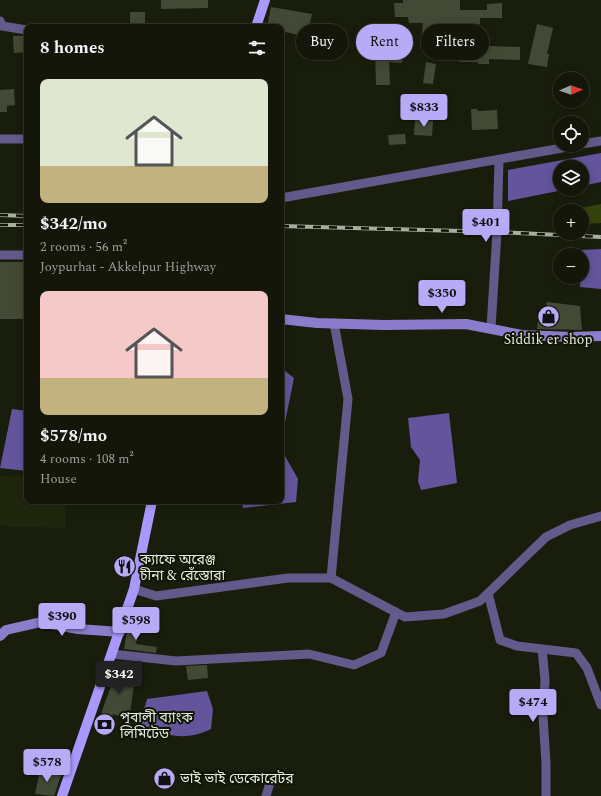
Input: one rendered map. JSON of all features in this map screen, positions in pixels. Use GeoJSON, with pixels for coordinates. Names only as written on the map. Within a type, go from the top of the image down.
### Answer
{"type":"FeatureCollection","features":[{"type":"Feature","properties":{"kind":"main road"},"geometry":{"type":"LineString","coordinates":[[257,24],[265,0]]}},
{"type":"Feature","properties":{"kind":"main road"},"geometry":{"type":"LineString","coordinates":[[284,319],[317,323],[384,325],[466,324],[522,335],[572,337],[601,336]]}},
{"type":"Feature","properties":{"kind":"main road"},"geometry":{"type":"LineString","coordinates":[[62,796],[134,589],[151,504]]}},
{"type":"Feature","properties":{"kind":"main road"},"geometry":{"type":"LineString","coordinates":[[0,636],[6,630],[41,622],[78,629],[120,632]]}},
{"type":"Feature","properties":{"kind":"street"},"geometry":{"type":"LineString","coordinates":[[0,22],[2,26],[24,30]]}},
{"type":"Feature","properties":{"kind":"street"},"geometry":{"type":"LineString","coordinates":[[0,139],[24,139]]}},
{"type":"Feature","properties":{"kind":"street"},"geometry":{"type":"LineString","coordinates":[[589,143],[601,141]]}},
{"type":"Feature","properties":{"kind":"street"},"geometry":{"type":"LineString","coordinates":[[284,197],[553,150]]}},
{"type":"Feature","properties":{"kind":"street"},"geometry":{"type":"LineString","coordinates":[[491,328],[497,232],[499,160]]}},
{"type":"Feature","properties":{"kind":"street"},"geometry":{"type":"LineString","coordinates":[[0,255],[24,255]]}},
{"type":"Feature","properties":{"kind":"street"},"geometry":{"type":"LineString","coordinates":[[331,578],[348,399],[334,323]]}},
{"type":"Feature","properties":{"kind":"street"},"geometry":{"type":"LineString","coordinates":[[134,589],[156,596],[288,578],[331,578],[404,617],[444,614],[480,601],[546,537],[570,525],[601,516]]}},
{"type":"Feature","properties":{"kind":"street"},"geometry":{"type":"LineString","coordinates":[[488,594],[500,640],[517,646],[576,653],[587,668],[598,691],[601,705]]}},
{"type":"Feature","properties":{"kind":"street"},"geometry":{"type":"LineString","coordinates":[[112,654],[176,661],[309,654],[354,665],[381,653],[396,612]]}},
{"type":"Feature","properties":{"kind":"street"},"geometry":{"type":"LineString","coordinates":[[542,649],[545,680],[543,716],[546,763],[546,796]]}},
{"type":"Feature","properties":{"kind":"street"},"geometry":{"type":"LineString","coordinates":[[266,796],[269,786]]}},
{"type":"Feature","properties":{"kind":"shaded area"},"geometry":{"type":"Polygon","coordinates":[[[601,153],[601,182],[589,185],[589,160],[563,160],[601,153]]]}},
{"type":"Feature","properties":{"kind":"shaded area"},"geometry":{"type":"Polygon","coordinates":[[[553,162],[553,192],[508,201],[508,170],[553,162]]]}},
{"type":"Feature","properties":{"kind":"shaded area"},"geometry":{"type":"Polygon","coordinates":[[[601,249],[601,289],[580,287],[580,284],[589,284],[589,250],[601,249]]]}},
{"type":"Feature","properties":{"kind":"shaded area"},"geometry":{"type":"Polygon","coordinates":[[[284,371],[294,378],[284,427],[284,371]]]}},
{"type":"Feature","properties":{"kind":"shaded area"},"geometry":{"type":"Polygon","coordinates":[[[12,409],[24,411],[24,471],[0,468],[12,409]]]}},
{"type":"Feature","properties":{"kind":"shaded area"},"geometry":{"type":"Polygon","coordinates":[[[449,413],[457,483],[421,490],[418,481],[420,460],[411,447],[408,418],[449,413]]]}},
{"type":"Feature","properties":{"kind":"shaded area"},"geometry":{"type":"Polygon","coordinates":[[[284,454],[298,479],[296,502],[284,503],[284,454]]]}},
{"type":"Feature","properties":{"kind":"shaded area"},"geometry":{"type":"Polygon","coordinates":[[[0,476],[24,477],[24,504],[66,504],[65,528],[0,526],[0,476]]]}},
{"type":"Feature","properties":{"kind":"shaded area"},"geometry":{"type":"Polygon","coordinates":[[[242,504],[278,504],[243,508],[242,504]]]}},
{"type":"Feature","properties":{"kind":"shaded area"},"geometry":{"type":"Polygon","coordinates":[[[207,691],[213,709],[211,729],[192,735],[175,736],[139,726],[147,699],[207,691]]]}},
{"type":"Feature","properties":{"kind":"green space"},"geometry":{"type":"Polygon","coordinates":[[[601,204],[601,223],[589,224],[589,206],[601,204]]]}},
{"type":"Feature","properties":{"kind":"building"},"geometry":{"type":"Polygon","coordinates":[[[161,0],[208,0],[208,8],[161,9],[161,0]]]}},
{"type":"Feature","properties":{"kind":"building"},"geometry":{"type":"Polygon","coordinates":[[[403,0],[460,0],[460,10],[487,10],[487,4],[502,3],[502,18],[480,18],[480,24],[409,23],[408,17],[395,17],[394,3],[403,3],[403,0]]]}},
{"type":"Feature","properties":{"kind":"building"},"geometry":{"type":"Polygon","coordinates":[[[271,7],[312,14],[310,24],[296,24],[296,34],[284,32],[284,24],[268,24],[271,7]]]}},
{"type":"Feature","properties":{"kind":"building"},"geometry":{"type":"Polygon","coordinates":[[[130,12],[145,12],[145,24],[130,24],[130,12]]]}},
{"type":"Feature","properties":{"kind":"building"},"geometry":{"type":"Polygon","coordinates":[[[537,24],[553,28],[547,54],[549,54],[547,67],[528,64],[537,24]]]}},
{"type":"Feature","properties":{"kind":"building"},"geometry":{"type":"Polygon","coordinates":[[[13,36],[24,36],[24,52],[14,53],[13,36]]]}},
{"type":"Feature","properties":{"kind":"building"},"geometry":{"type":"Polygon","coordinates":[[[489,46],[520,47],[520,60],[489,59],[489,46]]]}},
{"type":"Feature","properties":{"kind":"building"},"geometry":{"type":"Polygon","coordinates":[[[375,60],[402,60],[402,63],[389,62],[390,85],[376,85],[375,60]]]}},
{"type":"Feature","properties":{"kind":"building"},"geometry":{"type":"Polygon","coordinates":[[[459,60],[489,60],[489,64],[478,64],[478,62],[459,62],[459,60]]]}},
{"type":"Feature","properties":{"kind":"building"},"geometry":{"type":"Polygon","coordinates":[[[426,62],[436,64],[433,84],[423,83],[426,62]]]}},
{"type":"Feature","properties":{"kind":"building"},"geometry":{"type":"Polygon","coordinates":[[[14,89],[15,105],[7,106],[7,112],[0,112],[0,90],[14,89]]]}},
{"type":"Feature","properties":{"kind":"building"},"geometry":{"type":"Polygon","coordinates":[[[471,109],[477,109],[478,111],[497,110],[498,129],[472,130],[471,109]]]}},
{"type":"Feature","properties":{"kind":"building"},"geometry":{"type":"Polygon","coordinates":[[[415,120],[433,121],[432,136],[414,135],[415,120]]]}},
{"type":"Feature","properties":{"kind":"building"},"geometry":{"type":"Polygon","coordinates":[[[405,134],[406,144],[389,145],[388,135],[405,134]]]}},
{"type":"Feature","properties":{"kind":"building"},"geometry":{"type":"Polygon","coordinates":[[[0,262],[24,262],[24,319],[0,319],[0,262]]]}},
{"type":"Feature","properties":{"kind":"building"},"geometry":{"type":"Polygon","coordinates":[[[547,302],[580,306],[582,330],[537,329],[538,319],[542,316],[543,307],[546,307],[547,302]]]}},
{"type":"Feature","properties":{"kind":"building"},"geometry":{"type":"Polygon","coordinates":[[[128,625],[139,627],[136,644],[157,647],[156,653],[124,649],[128,625]]]}},
{"type":"Feature","properties":{"kind":"building"},"geometry":{"type":"Polygon","coordinates":[[[120,661],[137,663],[129,720],[113,714],[106,734],[98,731],[102,711],[120,661]]]}},
{"type":"Feature","properties":{"kind":"building"},"geometry":{"type":"Polygon","coordinates":[[[207,665],[208,678],[188,680],[186,666],[207,665]]]}},
{"type":"Feature","properties":{"kind":"building"},"geometry":{"type":"Polygon","coordinates":[[[40,770],[61,775],[54,796],[35,794],[40,770]]]}},
{"type":"Feature","properties":{"kind":"railway"},"geometry":{"type":"LineString","coordinates":[[0,215],[24,216]]}},
{"type":"Feature","properties":{"kind":"railway"},"geometry":{"type":"LineString","coordinates":[[0,225],[24,225]]}},
{"type":"Feature","properties":{"kind":"railway"},"geometry":{"type":"LineString","coordinates":[[284,226],[497,232],[601,237]]}},
{"type":"Feature","properties":{"kind":"place","name":"Siddik er shop"},"geometry":{"type":"Point","coordinates":[548,317]}},
{"type":"Feature","properties":{"kind":"place","name":"ক্যাফে অরেঞ্জ চীনা & রেঁস্তোরা"},"geometry":{"type":"Point","coordinates":[124,567]}},
{"type":"Feature","properties":{"kind":"place","name":"পূবালী ব্যাংক লিমিটেড"},"geometry":{"type":"Point","coordinates":[104,725]}},
{"type":"Feature","properties":{"kind":"place","name":"ভাই ভাই ডেকোরেটর"},"geometry":{"type":"Point","coordinates":[165,778]}}]}
